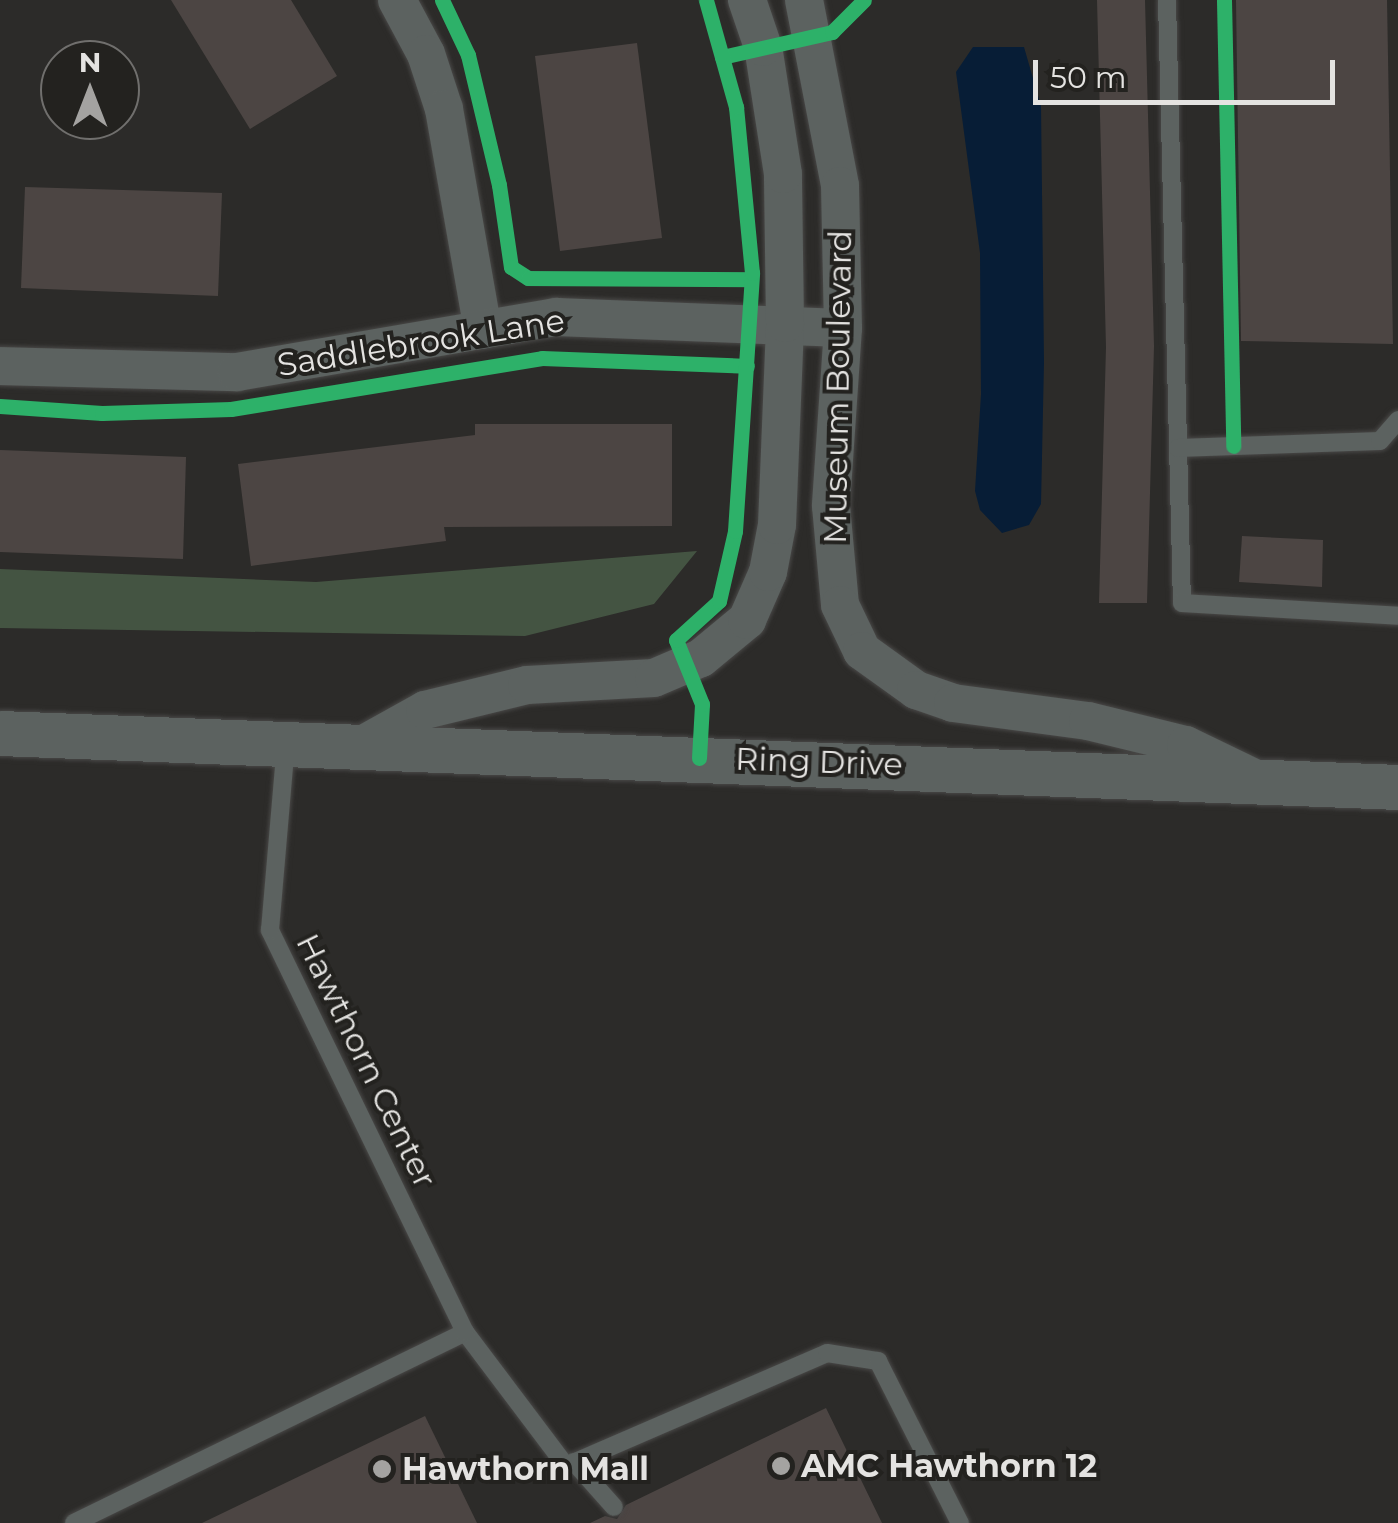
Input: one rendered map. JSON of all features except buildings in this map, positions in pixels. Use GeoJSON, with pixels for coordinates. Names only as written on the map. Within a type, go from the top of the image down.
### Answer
{"type":"FeatureCollection","features":[{"type":"Feature","properties":{"kind":"street"},"geometry":{"type":"LineString","coordinates":[[398,0],[426,54],[444,109],[483,330]]}},
{"type":"Feature","properties":{"kind":"street","name":"Museum Boulevard"},"geometry":{"type":"LineString","coordinates":[[362,745],[425,710],[526,685],[654,678],[700,658],[747,620],[768,572],[776,524],[784,323],[783,174],[762,47],[748,0]]}},
{"type":"Feature","properties":{"kind":"street","name":"Museum Boulevard"},"geometry":{"type":"LineString","coordinates":[[804,0],[840,186],[843,328],[830,506],[840,604],[862,651],[916,690],[952,703],[1088,721],[1186,745],[1257,779]]}},
{"type":"Feature","properties":{"kind":"street","name":"Saddlebrook Lane"},"geometry":{"type":"LineString","coordinates":[[0,366],[237,372],[556,317],[843,328]]}},
{"type":"Feature","properties":{"kind":"street","name":"Ring Drive"},"geometry":{"type":"LineString","coordinates":[[0,732],[1257,779],[1398,788]]}},
{"type":"Feature","properties":{"kind":"lane"},"geometry":{"type":"LineString","coordinates":[[1167,0],[1182,603],[1398,616]]}},
{"type":"Feature","properties":{"kind":"lane"},"geometry":{"type":"LineString","coordinates":[[1178,448],[1380,441],[1398,420]]}},
{"type":"Feature","properties":{"kind":"lane","name":"Hawthorn Center"},"geometry":{"type":"LineString","coordinates":[[286,742],[270,930],[464,1332],[566,1466],[574,1462]]}},
{"type":"Feature","properties":{"kind":"lane"},"geometry":{"type":"LineString","coordinates":[[74,1523],[464,1332]]}},
{"type":"Feature","properties":{"kind":"lane"},"geometry":{"type":"LineString","coordinates":[[614,1507],[574,1462],[826,1353],[878,1361],[960,1523]]}},
{"type":"Feature","properties":{"kind":"green space"},"geometry":{"type":"Polygon","coordinates":[[[697,551],[654,604],[525,636],[0,628],[0,569],[316,582],[697,551]]]}},
{"type":"Feature","properties":{"kind":"water"},"geometry":{"type":"Polygon","coordinates":[[[973,47],[1024,47],[1041,106],[1041,504],[1029,525],[1002,533],[980,510],[975,491],[981,394],[980,253],[956,72],[973,47]]]}},
{"type":"Feature","properties":{"kind":"cycle path"},"geometry":{"type":"LineString","coordinates":[[442,0],[468,55],[499,185],[511,267],[528,278],[751,279]]}},
{"type":"Feature","properties":{"kind":"cycle path"},"geometry":{"type":"LineString","coordinates":[[699,758],[702,704],[676,640],[719,601],[735,531],[752,273],[736,107],[706,0]]}},
{"type":"Feature","properties":{"kind":"cycle path"},"geometry":{"type":"LineString","coordinates":[[722,57],[832,32],[864,0]]}},
{"type":"Feature","properties":{"kind":"cycle path"},"geometry":{"type":"LineString","coordinates":[[1224,0],[1233,446]]}},
{"type":"Feature","properties":{"kind":"cycle path"},"geometry":{"type":"LineString","coordinates":[[0,406],[102,413],[231,409],[542,358],[747,366]]}},
{"type":"Feature","properties":{"kind":"place","name":"AMC Hawthorn 12"},"geometry":{"type":"Point","coordinates":[781,1466]}},
{"type":"Feature","properties":{"kind":"place","name":"Hawthorn Mall"},"geometry":{"type":"Point","coordinates":[382,1469]}}]}
